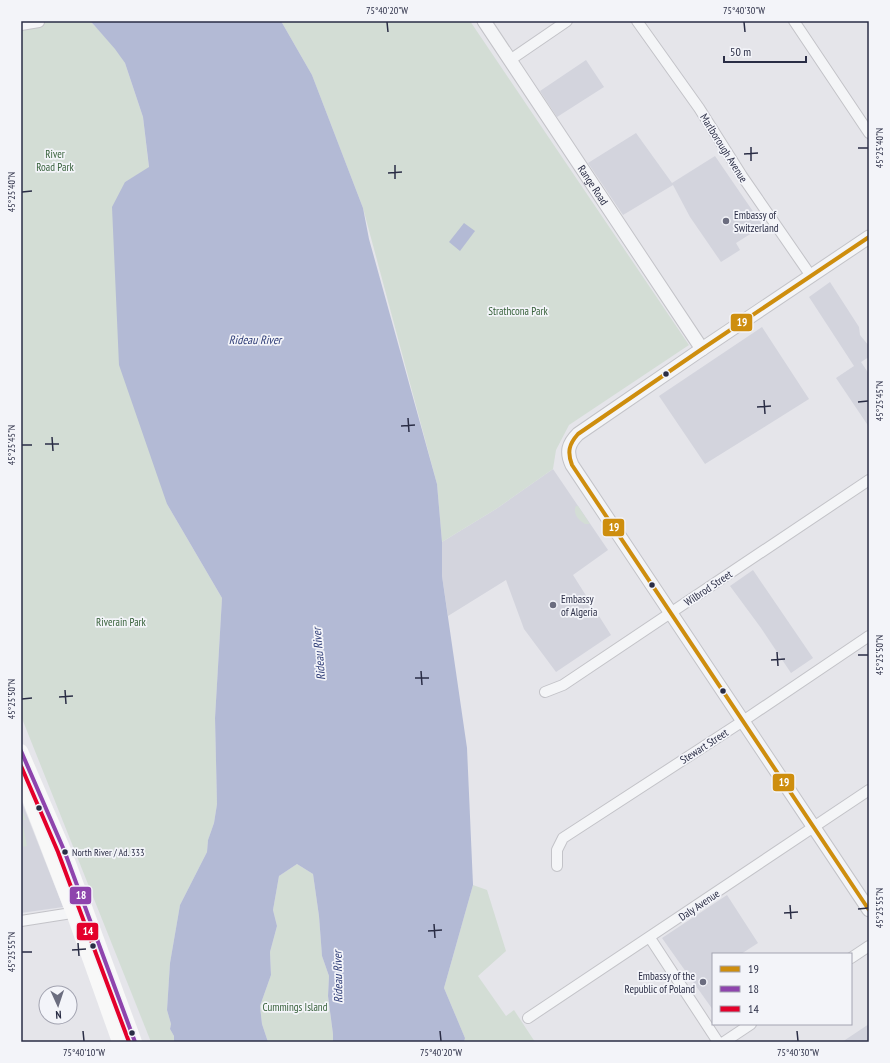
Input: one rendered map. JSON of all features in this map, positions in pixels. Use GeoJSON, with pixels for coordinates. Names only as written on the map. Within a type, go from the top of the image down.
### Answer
{"type":"FeatureCollection","features":[{"type":"Feature","properties":{"kind":"main road"},"geometry":{"type":"LineString","coordinates":[[21,750],[64,850],[79,912],[119,1042]]}},
{"type":"Feature","properties":{"kind":"main road"},"geometry":{"type":"LineString","coordinates":[[21,778],[135,1042]]}},
{"type":"Feature","properties":{"kind":"street","name":"Range Road"},"geometry":{"type":"LineString","coordinates":[[484,21],[702,349]]}},
{"type":"Feature","properties":{"kind":"street"},"geometry":{"type":"LineString","coordinates":[[510,60],[567,21]]}},
{"type":"Feature","properties":{"kind":"street","name":"Marlborough Avenue"},"geometry":{"type":"LineString","coordinates":[[637,21],[699,108],[742,176],[811,276]]}},
{"type":"Feature","properties":{"kind":"street"},"geometry":{"type":"LineString","coordinates":[[794,21],[869,133]]}},
{"type":"Feature","properties":{"kind":"street"},"geometry":{"type":"LineString","coordinates":[[21,25],[40,22]]}},
{"type":"Feature","properties":{"kind":"street"},"geometry":{"type":"LineString","coordinates":[[869,237],[578,434],[571,443],[568,454],[572,465],[869,910]]}},
{"type":"Feature","properties":{"kind":"street","name":"Wilbrod Street"},"geometry":{"type":"LineString","coordinates":[[545,692],[563,685],[867,485]]}},
{"type":"Feature","properties":{"kind":"street","name":"Stewart Street"},"geometry":{"type":"LineString","coordinates":[[557,866],[557,850],[563,838],[743,721],[869,636]]}},
{"type":"Feature","properties":{"kind":"street","name":"Daly Avenue"},"geometry":{"type":"LineString","coordinates":[[528,1018],[650,938],[869,790]]}},
{"type":"Feature","properties":{"kind":"street"},"geometry":{"type":"LineString","coordinates":[[21,921],[79,912]]}},
{"type":"Feature","properties":{"kind":"street"},"geometry":{"type":"LineString","coordinates":[[650,938],[718,1042]]}},
{"type":"Feature","properties":{"kind":"street"},"geometry":{"type":"LineString","coordinates":[[852,957],[869,946]]}},
{"type":"Feature","properties":{"kind":"street"},"geometry":{"type":"LineString","coordinates":[[724,1042],[750,1025]]}},
{"type":"Feature","properties":{"kind":"shaded area"},"geometry":{"type":"Polygon","coordinates":[[[586,60],[604,87],[557,117],[540,91],[586,60]]]}},
{"type":"Feature","properties":{"kind":"shaded area"},"geometry":{"type":"Polygon","coordinates":[[[636,133],[672,183],[715,156],[763,226],[736,243],[740,250],[721,262],[690,217],[673,185],[623,215],[588,163],[636,133]]]}},
{"type":"Feature","properties":{"kind":"shaded area"},"geometry":{"type":"Polygon","coordinates":[[[830,282],[859,327],[860,335],[869,346],[869,357],[861,362],[869,374],[869,427],[836,378],[854,366],[809,297],[830,282]]]}},
{"type":"Feature","properties":{"kind":"shaded area"},"geometry":{"type":"Polygon","coordinates":[[[762,327],[809,399],[705,464],[659,396],[762,327]]]}},
{"type":"Feature","properties":{"kind":"shaded area"},"geometry":{"type":"Polygon","coordinates":[[[553,469],[608,550],[573,575],[611,635],[556,672],[524,629],[506,580],[448,616],[442,576],[442,542],[496,509],[553,469]]]}},
{"type":"Feature","properties":{"kind":"shaded area"},"geometry":{"type":"Polygon","coordinates":[[[753,570],[813,658],[791,673],[761,628],[730,586],[753,570]]]}},
{"type":"Feature","properties":{"kind":"shaded area"},"geometry":{"type":"Polygon","coordinates":[[[21,800],[63,907],[21,913],[21,800]]]}},
{"type":"Feature","properties":{"kind":"shaded area","name":"Embassy of the Republic of Poland"},"geometry":{"type":"Polygon","coordinates":[[[727,895],[758,943],[743,953],[712,953],[712,1009],[662,938],[727,895]]]}},
{"type":"Feature","properties":{"kind":"shaded area"},"geometry":{"type":"Polygon","coordinates":[[[869,1024],[869,1042],[842,1042],[869,1024]]]}},
{"type":"Feature","properties":{"kind":"green space","name":"Riverain Park"},"geometry":{"type":"Polygon","coordinates":[[[21,21],[90,21],[116,49],[125,63],[143,117],[149,168],[125,182],[167,504],[222,598],[215,718],[217,804],[214,823],[208,840],[207,852],[180,905],[170,963],[167,1010],[171,1024],[170,1029],[174,1036],[174,1042],[151,1042],[21,716],[21,21]]]}},
{"type":"Feature","properties":{"kind":"green space","name":"Strathcona Park"},"geometry":{"type":"Polygon","coordinates":[[[281,21],[470,21],[689,345],[569,425],[556,450],[553,469],[496,509],[442,542],[437,484],[363,208],[312,75],[281,21]]]}},
{"type":"Feature","properties":{"kind":"green space"},"geometry":{"type":"Polygon","coordinates":[[[576,506],[578,506],[590,524],[585,524],[578,519],[575,511],[576,506]]]}},
{"type":"Feature","properties":{"kind":"green space"},"geometry":{"type":"Polygon","coordinates":[[[21,807],[26,820],[22,820],[27,846],[21,847],[21,807]]]}},
{"type":"Feature","properties":{"kind":"green space","name":"Cummings Island"},"geometry":{"type":"Polygon","coordinates":[[[297,864],[313,874],[319,916],[322,956],[329,976],[328,996],[333,1042],[268,1042],[262,1024],[260,1006],[271,975],[270,952],[277,926],[273,910],[279,876],[297,864]]]}},
{"type":"Feature","properties":{"kind":"green space"},"geometry":{"type":"Polygon","coordinates":[[[473,885],[487,890],[506,951],[478,976],[506,1016],[514,1010],[535,1042],[464,1042],[465,1038],[444,988],[473,885]]]}},
{"type":"Feature","properties":{"kind":"water","name":"Rideau River"},"geometry":{"type":"Polygon","coordinates":[[[90,21],[281,21],[312,75],[363,208],[369,239],[437,484],[442,542],[442,576],[467,748],[473,885],[444,988],[465,1038],[464,1042],[333,1042],[328,996],[329,976],[322,956],[319,916],[313,874],[297,864],[279,876],[273,910],[277,926],[270,952],[271,975],[260,1006],[262,1024],[268,1042],[174,1042],[174,1036],[170,1029],[171,1024],[167,1010],[170,963],[180,905],[207,852],[208,840],[214,823],[217,804],[215,718],[222,598],[167,504],[119,365],[112,207],[125,182],[149,167],[143,117],[125,63],[115,49],[90,21]]]}},
{"type":"Feature","properties":{"kind":"water"},"geometry":{"type":"Polygon","coordinates":[[[464,223],[475,231],[460,251],[449,242],[464,223]]]}},
{"type":"Feature","properties":{"kind":"transit line","name":"19"},"geometry":{"type":"LineString","coordinates":[[869,237],[578,434],[573,441],[569,452],[572,465],[869,910]]}},
{"type":"Feature","properties":{"kind":"transit line","name":"18"},"geometry":{"type":"LineString","coordinates":[[21,751],[64,850],[135,1042]]}},
{"type":"Feature","properties":{"kind":"transit line","name":"14"},"geometry":{"type":"LineString","coordinates":[[21,766],[58,852],[129,1042]]}},
{"type":"Feature","properties":{"kind":"place","name":"Embassy of Switzerland"},"geometry":{"type":"Point","coordinates":[726,221]}},
{"type":"Feature","properties":{"kind":"place","name":"Embassy of Algeria"},"geometry":{"type":"Point","coordinates":[553,605]}},
{"type":"Feature","properties":{"kind":"place","name":"North River / Ad. 333"},"geometry":{"type":"Point","coordinates":[65,852]}},
{"type":"Feature","properties":{"kind":"place","name":"Embassy of the Republic of Poland"},"geometry":{"type":"Point","coordinates":[703,982]}},
{"type":"Feature","properties":{"kind":"park label","name":"River Road Park"},"geometry":{"type":"Point","coordinates":[55,160]}}]}
